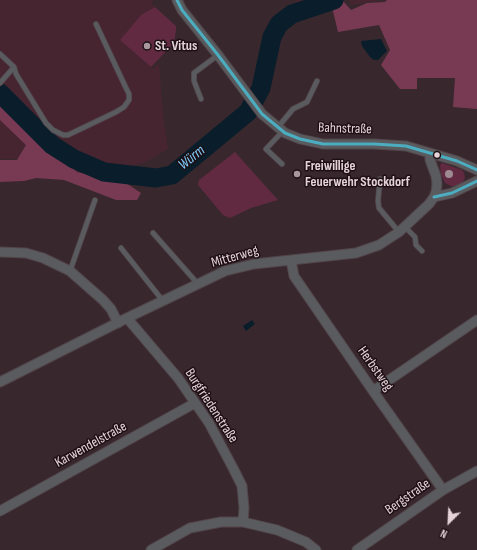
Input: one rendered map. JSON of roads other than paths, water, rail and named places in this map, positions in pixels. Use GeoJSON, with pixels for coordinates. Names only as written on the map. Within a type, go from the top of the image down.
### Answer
{"type":"FeatureCollection","features":[{"type":"Feature","properties":{"kind":"street","name":"Bahnstraße"},"geometry":{"type":"LineString","coordinates":[[177,0],[182,10],[262,114],[280,129],[300,139],[323,144],[389,144],[406,146],[457,161],[477,170]]}},
{"type":"Feature","properties":{"kind":"street"},"geometry":{"type":"LineString","coordinates":[[430,153],[430,160],[436,176],[436,192],[434,197]]}},
{"type":"Feature","properties":{"kind":"street"},"geometry":{"type":"LineString","coordinates":[[434,197],[452,193],[477,180]]}},
{"type":"Feature","properties":{"kind":"street","name":"Mitterweg"},"geometry":{"type":"LineString","coordinates":[[0,382],[127,318],[225,272],[254,264],[356,253],[379,245],[402,229],[429,204],[434,197]]}},
{"type":"Feature","properties":{"kind":"street"},"geometry":{"type":"LineString","coordinates":[[0,252],[26,253],[57,263],[70,271],[103,300],[111,310],[118,323]]}},
{"type":"Feature","properties":{"kind":"street","name":"Herbstweg"},"geometry":{"type":"LineString","coordinates":[[291,260],[294,276],[443,490]]}},
{"type":"Feature","properties":{"kind":"street","name":"Burgfriedenstraße"},"geometry":{"type":"LineString","coordinates":[[127,318],[178,378],[209,423],[242,486],[244,508],[243,522]]}},
{"type":"Feature","properties":{"kind":"street"},"geometry":{"type":"LineString","coordinates":[[373,391],[477,320]]}},
{"type":"Feature","properties":{"kind":"street","name":"Karwendelstraße"},"geometry":{"type":"LineString","coordinates":[[0,511],[195,404]]}},
{"type":"Feature","properties":{"kind":"street","name":"Bergstraße"},"geometry":{"type":"LineString","coordinates":[[357,550],[443,490],[477,471]]}},
{"type":"Feature","properties":{"kind":"street"},"geometry":{"type":"LineString","coordinates":[[151,550],[190,528],[221,522],[243,522],[278,530],[306,542],[316,550]]}},
{"type":"Feature","properties":{"kind":"lane"},"geometry":{"type":"LineString","coordinates":[[0,54],[14,68],[16,74],[46,123],[59,134],[68,135],[116,112],[124,107],[129,100],[129,94],[96,24]]}},
{"type":"Feature","properties":{"kind":"lane"},"geometry":{"type":"LineString","coordinates":[[201,100],[194,81],[194,73],[218,55]]}},
{"type":"Feature","properties":{"kind":"lane"},"geometry":{"type":"LineString","coordinates":[[1,82],[14,68]]}},
{"type":"Feature","properties":{"kind":"lane"},"geometry":{"type":"LineString","coordinates":[[282,164],[266,149],[293,109],[307,102],[317,81]]}},
{"type":"Feature","properties":{"kind":"lane"},"geometry":{"type":"LineString","coordinates":[[380,179],[378,201],[379,208],[402,229],[415,237],[416,245],[422,251]]}},
{"type":"Feature","properties":{"kind":"lane"},"geometry":{"type":"LineString","coordinates":[[70,271],[95,200]]}},
{"type":"Feature","properties":{"kind":"lane"},"geometry":{"type":"LineString","coordinates":[[153,233],[198,284]]}},
{"type":"Feature","properties":{"kind":"lane"},"geometry":{"type":"LineString","coordinates":[[121,248],[163,301]]}},
{"type":"Feature","properties":{"kind":"water"},"geometry":{"type":"Polygon","coordinates":[[[381,39],[387,51],[378,60],[374,60],[362,46],[361,41],[381,39]]]}},
{"type":"Feature","properties":{"kind":"water"},"geometry":{"type":"Polygon","coordinates":[[[252,320],[255,324],[246,331],[243,326],[252,320]]]}},
{"type":"Feature","properties":{"kind":"waterway","name":"Würm"},"geometry":{"type":"LineString","coordinates":[[0,93],[52,145],[74,159],[104,172],[156,178],[172,175],[248,112],[261,88],[272,37],[279,24],[292,14],[334,0]]}},
{"type":"Feature","properties":{"kind":"place","name":"St. Vitus"},"geometry":{"type":"Point","coordinates":[147,46]}},
{"type":"Feature","properties":{"kind":"place","name":"Freiwillige Feuerwehr Stockdorf"},"geometry":{"type":"Point","coordinates":[297,174]}}]}
